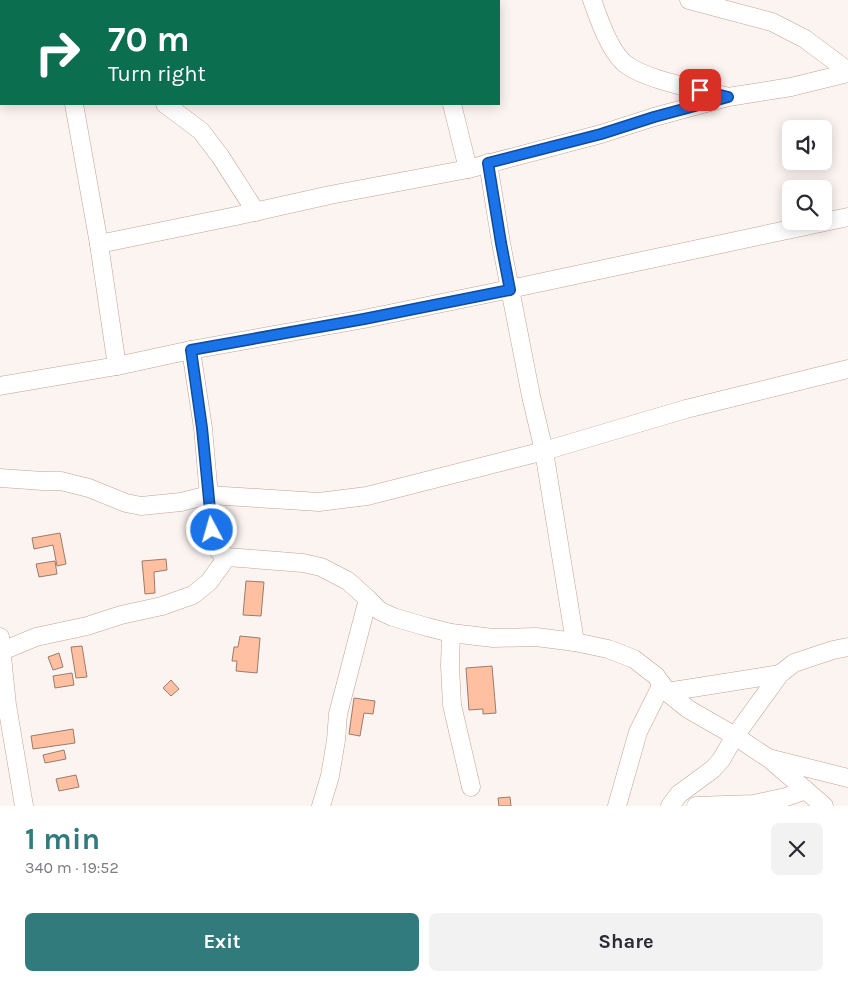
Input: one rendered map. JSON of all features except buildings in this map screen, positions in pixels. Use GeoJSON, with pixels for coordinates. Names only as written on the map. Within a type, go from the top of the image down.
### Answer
{"type":"FeatureCollection","features":[{"type":"Feature","properties":{"kind":"street"},"geometry":{"type":"LineString","coordinates":[[592,0],[603,29],[623,62],[638,71],[665,82],[728,97]]}},
{"type":"Feature","properties":{"kind":"street"},"geometry":{"type":"LineString","coordinates":[[689,0],[772,22],[805,39],[848,72]]}},
{"type":"Feature","properties":{"kind":"street"},"geometry":{"type":"LineString","coordinates":[[99,244],[256,212],[330,194],[468,169],[601,134],[728,97],[791,87],[848,72]]}},
{"type":"Feature","properties":{"kind":"street"},"geometry":{"type":"LineString","coordinates":[[74,105],[99,244],[116,366]]}},
{"type":"Feature","properties":{"kind":"street"},"geometry":{"type":"LineString","coordinates":[[166,105],[201,131],[220,156],[256,212]]}},
{"type":"Feature","properties":{"kind":"street"},"geometry":{"type":"LineString","coordinates":[[452,105],[468,169]]}},
{"type":"Feature","properties":{"kind":"street"},"geometry":{"type":"LineString","coordinates":[[488,163],[510,290],[544,451],[575,642]]}},
{"type":"Feature","properties":{"kind":"street"},"geometry":{"type":"LineString","coordinates":[[0,386],[116,366],[191,350],[364,319],[510,290],[848,217]]}},
{"type":"Feature","properties":{"kind":"street"},"geometry":{"type":"LineString","coordinates":[[191,350],[215,546],[221,554],[226,557],[303,563],[321,567],[348,581],[380,611],[427,628],[493,638],[536,637],[575,642],[608,649],[634,659],[656,676],[665,688],[688,709],[735,736],[768,758],[824,806]]}},
{"type":"Feature","properties":{"kind":"street"},"geometry":{"type":"LineString","coordinates":[[0,478],[43,482],[61,481],[89,488],[141,506],[181,502],[209,495],[319,502],[368,496],[544,451],[686,409],[848,369]]}},
{"type":"Feature","properties":{"kind":"street"},"geometry":{"type":"LineString","coordinates":[[24,806],[7,706],[1,647],[162,606],[193,595],[209,582],[226,557]]}},
{"type":"Feature","properties":{"kind":"street"},"geometry":{"type":"LineString","coordinates":[[321,806],[330,776],[338,714],[368,598]]}},
{"type":"Feature","properties":{"kind":"street"},"geometry":{"type":"LineString","coordinates":[[452,633],[450,666],[452,705],[471,787]]}},
{"type":"Feature","properties":{"kind":"street"},"geometry":{"type":"LineString","coordinates":[[670,806],[679,794],[713,769],[721,760],[735,736],[780,674],[794,663],[848,647]]}},
{"type":"Feature","properties":{"kind":"street"},"geometry":{"type":"LineString","coordinates":[[665,688],[780,674]]}},
{"type":"Feature","properties":{"kind":"street"},"geometry":{"type":"LineString","coordinates":[[617,806],[638,732],[665,688]]}},
{"type":"Feature","properties":{"kind":"street"},"geometry":{"type":"LineString","coordinates":[[768,758],[848,778]]}},
{"type":"Feature","properties":{"kind":"street"},"geometry":{"type":"LineString","coordinates":[[696,806],[754,804],[786,797],[806,790]]}},
{"type":"Feature","properties":{"kind":"route"},"geometry":{"type":"LineString","coordinates":[[212,530],[202,428],[191,350],[364,319],[510,290],[488,163],[601,134],[728,97],[700,90]]}}]}
